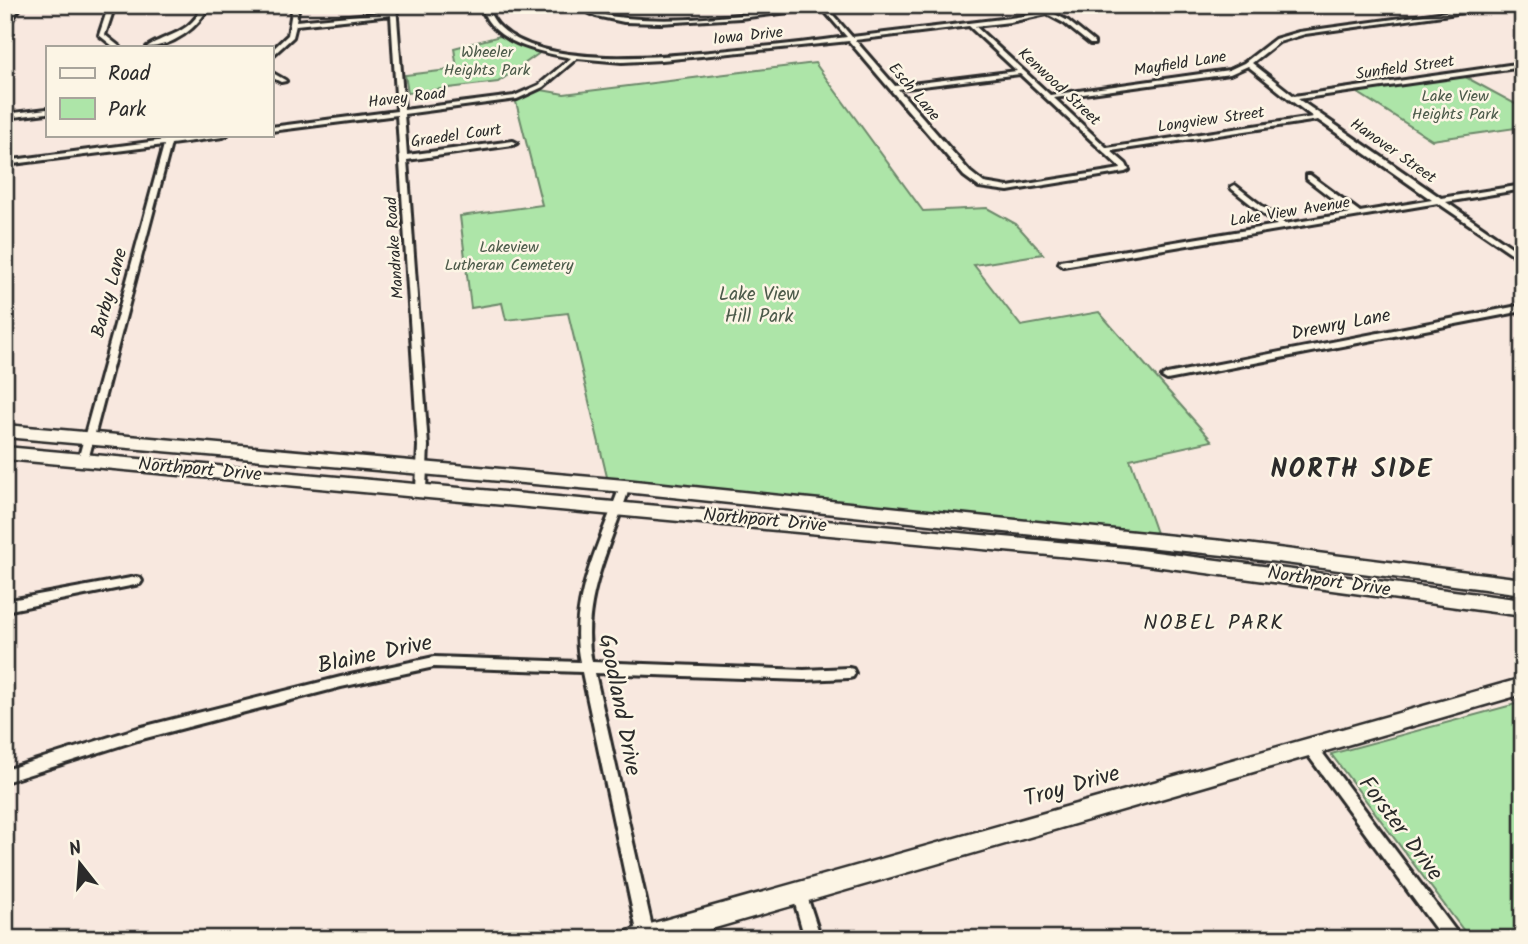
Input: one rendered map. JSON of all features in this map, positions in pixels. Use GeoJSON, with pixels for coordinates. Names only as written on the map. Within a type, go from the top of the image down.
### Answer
{"type":"FeatureCollection","features":[{"type":"Feature","properties":{"kind":"main road","name":"Northport Drive"},"geometry":{"type":"LineString","coordinates":[[5,431],[625,486],[1223,548],[1523,587]]}},
{"type":"Feature","properties":{"kind":"main road","name":"Northport Drive"},"geometry":{"type":"LineString","coordinates":[[5,453],[1125,555],[1523,608]]}},
{"type":"Feature","properties":{"kind":"main road"},"geometry":{"type":"LineString","coordinates":[[1233,568],[1244,561],[1325,571],[1384,569]]}},
{"type":"Feature","properties":{"kind":"street"},"geometry":{"type":"LineString","coordinates":[[5,27],[19,5]]}},
{"type":"Feature","properties":{"kind":"street"},"geometry":{"type":"LineString","coordinates":[[112,5],[102,35],[116,46]]}},
{"type":"Feature","properties":{"kind":"street"},"geometry":{"type":"LineString","coordinates":[[152,46],[186,31],[200,19],[206,5]]}},
{"type":"Feature","properties":{"kind":"street"},"geometry":{"type":"LineString","coordinates":[[273,53],[291,36],[296,5]]}},
{"type":"Feature","properties":{"kind":"street","name":"Iowa Drive"},"geometry":{"type":"LineString","coordinates":[[484,5],[485,13],[493,24],[512,38],[534,47],[575,57],[624,60],[850,39],[1030,18],[1062,5]]}},
{"type":"Feature","properties":{"kind":"street"},"geometry":{"type":"LineString","coordinates":[[577,5],[599,18],[649,23],[834,5]]}},
{"type":"Feature","properties":{"kind":"street","name":"Mayfield Lane"},"geometry":{"type":"LineString","coordinates":[[1049,97],[1230,72],[1249,64],[1269,46],[1310,31],[1512,5]]}},
{"type":"Feature","properties":{"kind":"street","name":"Esch Lane"},"geometry":{"type":"LineString","coordinates":[[822,6],[967,174],[982,185],[1012,188],[1125,170]]}},
{"type":"Feature","properties":{"kind":"street"},"geometry":{"type":"LineString","coordinates":[[294,23],[393,9]]}},
{"type":"Feature","properties":{"kind":"street","name":"Mandrake Road"},"geometry":{"type":"LineString","coordinates":[[393,9],[423,467],[421,489]]}},
{"type":"Feature","properties":{"kind":"street"},"geometry":{"type":"LineString","coordinates":[[1048,12],[1066,22],[1092,43]]}},
{"type":"Feature","properties":{"kind":"street","name":"Kenwood Street"},"geometry":{"type":"LineString","coordinates":[[971,25],[1125,170]]}},
{"type":"Feature","properties":{"kind":"street","name":"Havey Road"},"geometry":{"type":"LineString","coordinates":[[273,129],[505,100],[527,94],[541,86],[575,57]]}},
{"type":"Feature","properties":{"kind":"street","name":"Hanover Street"},"geometry":{"type":"LineString","coordinates":[[1249,64],[1291,98],[1523,259]]}},
{"type":"Feature","properties":{"kind":"street","name":"Sunfield Street"},"geometry":{"type":"LineString","coordinates":[[1291,98],[1523,65]]}},
{"type":"Feature","properties":{"kind":"street"},"geometry":{"type":"LineString","coordinates":[[892,88],[1022,72]]}},
{"type":"Feature","properties":{"kind":"street"},"geometry":{"type":"LineString","coordinates":[[273,75],[283,80]]}},
{"type":"Feature","properties":{"kind":"street"},"geometry":{"type":"LineString","coordinates":[[5,116],[46,111]]}},
{"type":"Feature","properties":{"kind":"street","name":"Longview Street"},"geometry":{"type":"LineString","coordinates":[[1106,150],[1320,118]]}},
{"type":"Feature","properties":{"kind":"street"},"geometry":{"type":"LineString","coordinates":[[5,163],[169,138],[205,136]]}},
{"type":"Feature","properties":{"kind":"street","name":"Barby Lane"},"geometry":{"type":"LineString","coordinates":[[83,460],[169,138]]}},
{"type":"Feature","properties":{"kind":"street","name":"Graedel Court"},"geometry":{"type":"LineString","coordinates":[[403,158],[513,143]]}},
{"type":"Feature","properties":{"kind":"street"},"geometry":{"type":"LineString","coordinates":[[1310,177],[1359,215]]}},
{"type":"Feature","properties":{"kind":"street"},"geometry":{"type":"LineString","coordinates":[[1235,187],[1283,227]]}},
{"type":"Feature","properties":{"kind":"street","name":"Lake View Avenue"},"geometry":{"type":"LineString","coordinates":[[1063,263],[1523,187]]}},
{"type":"Feature","properties":{"kind":"street","name":"Drewry Lane"},"geometry":{"type":"LineString","coordinates":[[1167,377],[1523,308]]}},
{"type":"Feature","properties":{"kind":"street","name":"Goodland Drive"},"geometry":{"type":"LineString","coordinates":[[625,486],[591,577],[584,608],[582,643],[641,937]]}},
{"type":"Feature","properties":{"kind":"street"},"geometry":{"type":"LineString","coordinates":[[5,606],[136,581]]}},
{"type":"Feature","properties":{"kind":"street","name":"Blaine Drive"},"geometry":{"type":"LineString","coordinates":[[5,776],[138,734],[341,682],[434,663],[804,675],[849,673]]}},
{"type":"Feature","properties":{"kind":"street","name":"Troy Drive"},"geometry":{"type":"LineString","coordinates":[[641,937],[1523,686]]}},
{"type":"Feature","properties":{"kind":"street","name":"Forster Drive"},"geometry":{"type":"LineString","coordinates":[[1310,747],[1453,939]]}},
{"type":"Feature","properties":{"kind":"street"},"geometry":{"type":"LineString","coordinates":[[799,893],[813,939]]}},
{"type":"Feature","properties":{"kind":"green space","name":"Wheeler Heights Park"},"geometry":{"type":"Polygon","coordinates":[[[500,36],[541,52],[498,82],[408,93],[405,75],[457,69],[454,48],[500,36]]]}},
{"type":"Feature","properties":{"kind":"green space","name":"Lake View Hill Park"},"geometry":{"type":"Polygon","coordinates":[[[815,63],[923,211],[987,208],[1016,224],[1043,254],[974,265],[1021,326],[1099,312],[1212,441],[1130,459],[1156,533],[608,481],[568,313],[506,320],[502,303],[471,308],[460,216],[542,205],[515,98],[536,89],[564,94],[815,63]]]}},
{"type":"Feature","properties":{"kind":"green space","name":"Lake View Heights Park"},"geometry":{"type":"Polygon","coordinates":[[[1460,74],[1523,108],[1523,127],[1432,140],[1352,89],[1460,74]]]}},
{"type":"Feature","properties":{"kind":"green space"},"geometry":{"type":"Polygon","coordinates":[[[1523,702],[1523,939],[1470,939],[1331,754],[1523,702]]]}},
{"type":"Feature","properties":{"kind":"district","name":"NORTH SIDE"},"geometry":{"type":"Point","coordinates":[1352,470]}},
{"type":"Feature","properties":{"kind":"district","name":"NOBEL PARK"},"geometry":{"type":"Point","coordinates":[1214,623]}},
{"type":"Feature","properties":{"kind":"park label","name":"Lakeview Lutheran Cemetery"},"geometry":{"type":"Point","coordinates":[509,256]}}]}
